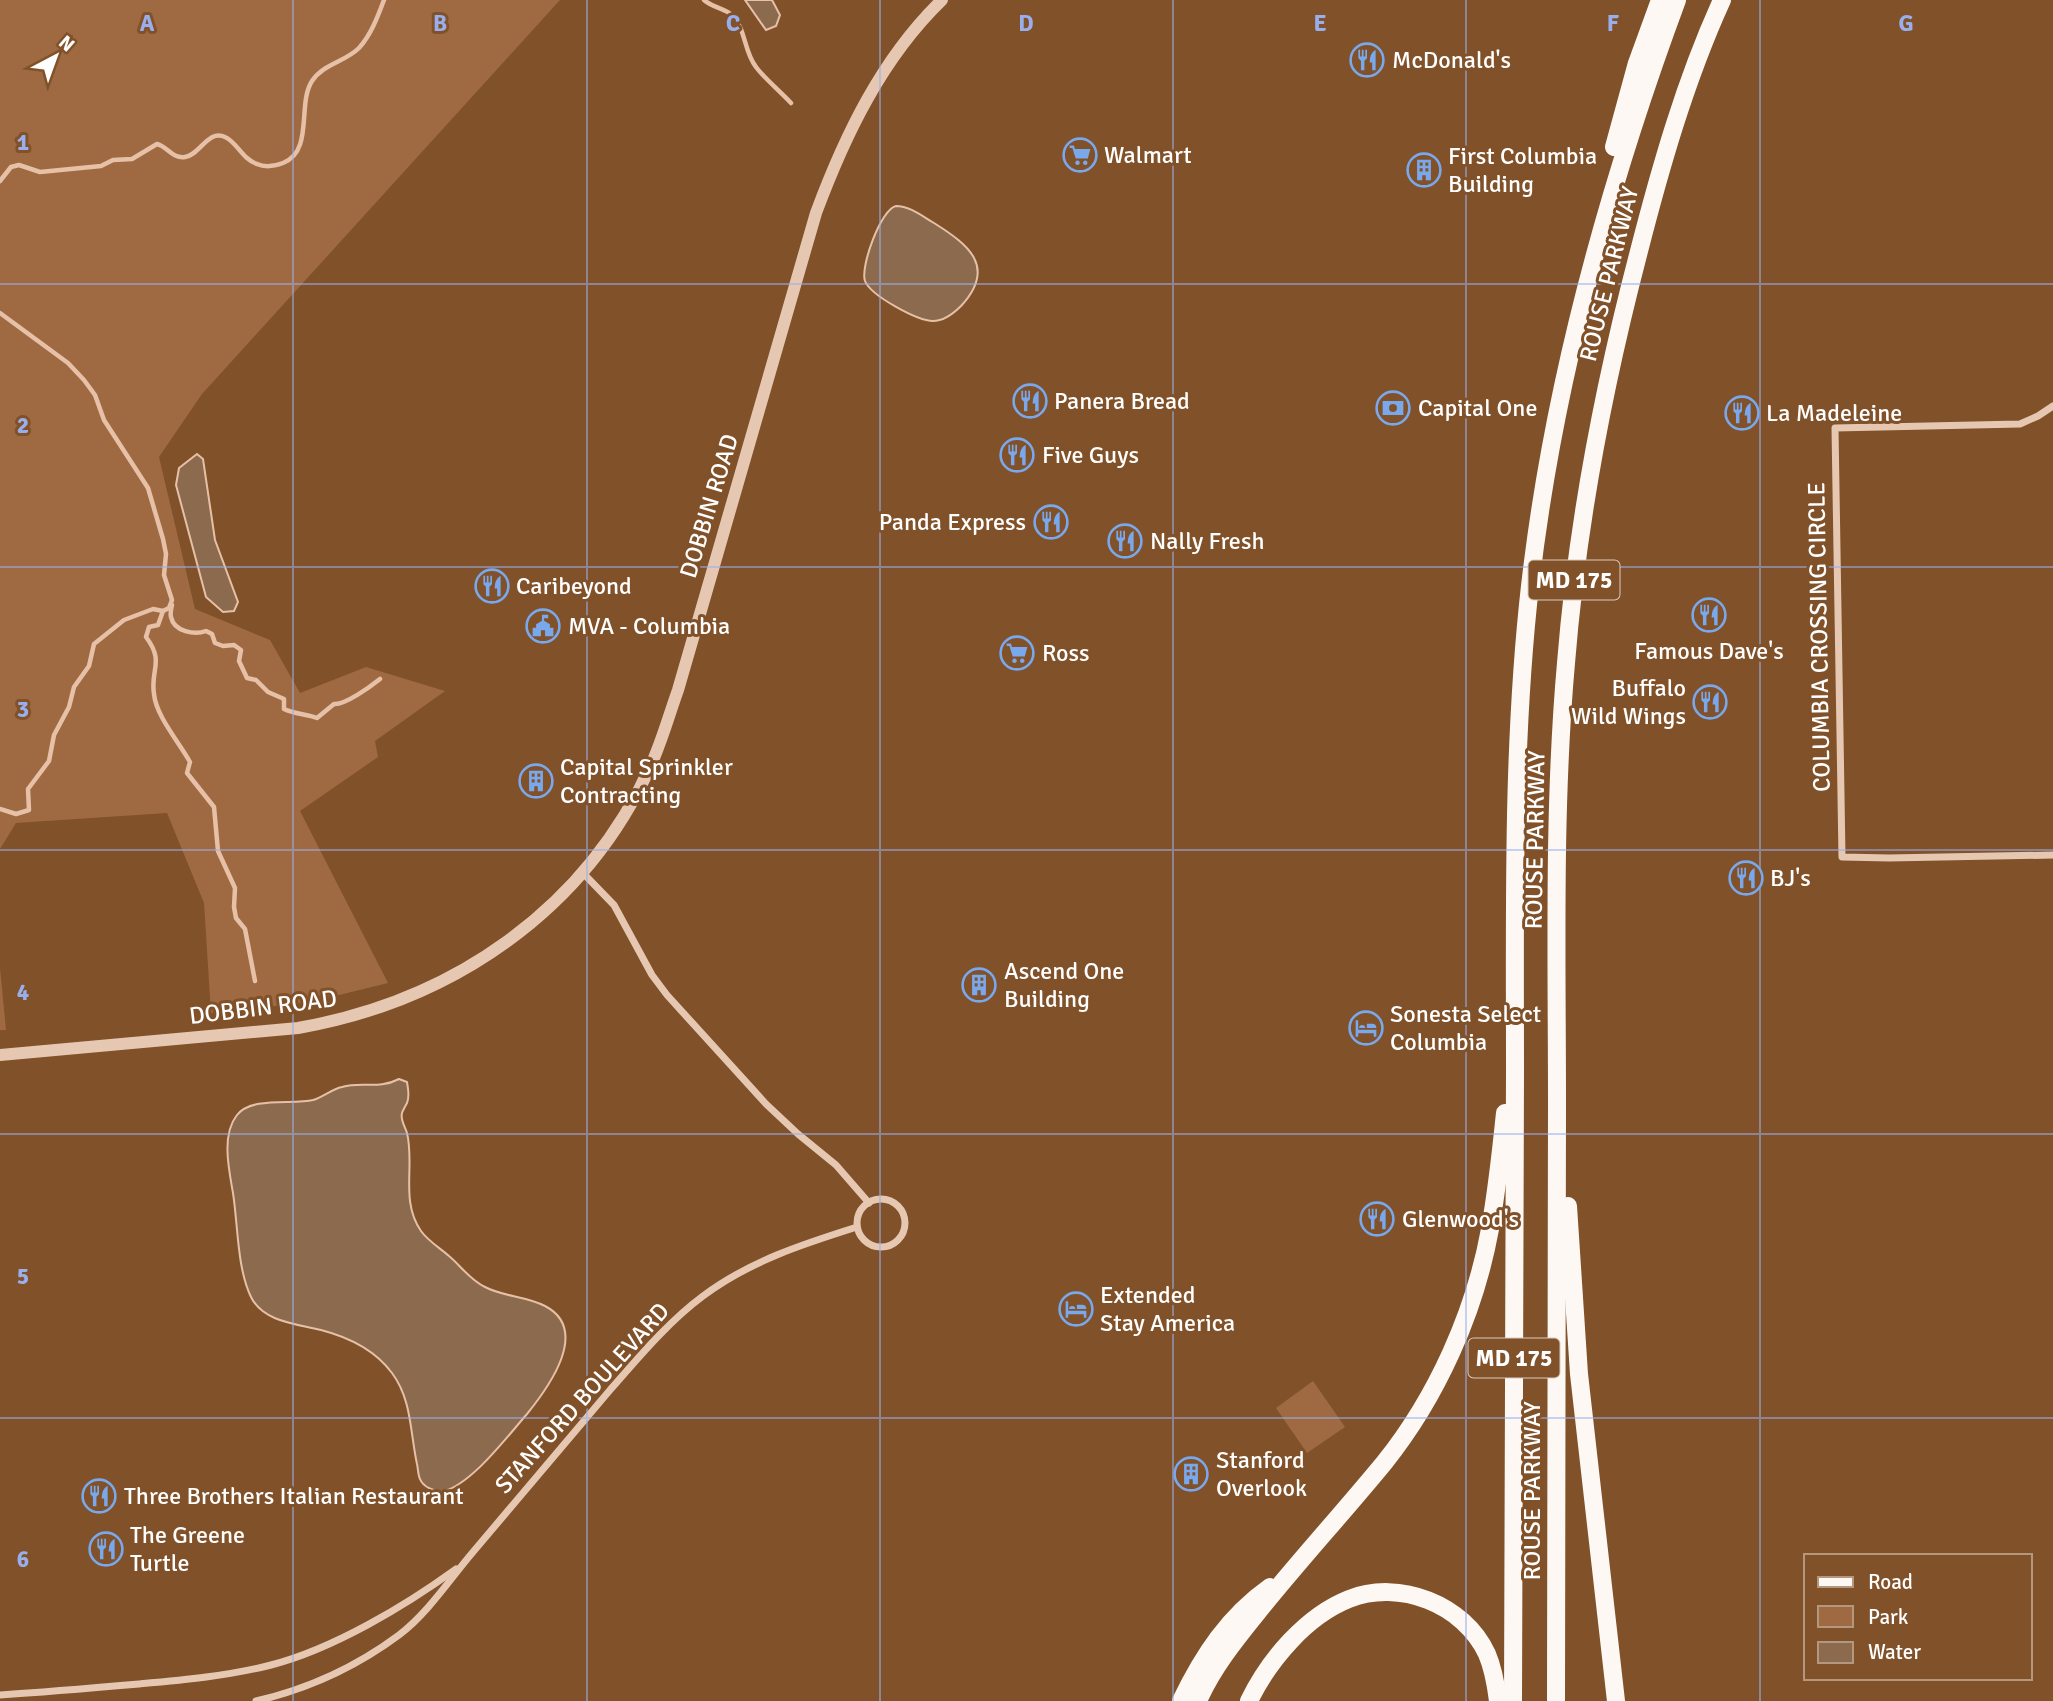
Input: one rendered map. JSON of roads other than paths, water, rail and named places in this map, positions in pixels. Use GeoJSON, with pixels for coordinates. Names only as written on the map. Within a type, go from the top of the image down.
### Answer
{"type":"FeatureCollection","features":[{"type":"Feature","properties":{"kind":"main road"},"geometry":{"type":"LineString","coordinates":[[1563,386],[1580,292],[1617,134],[1637,63],[1660,0]]}},
{"type":"Feature","properties":{"kind":"main road","name":"ROUSE PARKWAY"},"geometry":{"type":"LineString","coordinates":[[1513,1701],[1515,1015],[1517,789],[1522,661],[1545,484],[1563,386],[1608,206],[1644,91],[1677,0]]}},
{"type":"Feature","properties":{"kind":"main road","name":"ROUSE PARKWAY"},"geometry":{"type":"LineString","coordinates":[[1556,1701],[1557,1044],[1561,725],[1574,583],[1587,488],[1605,392],[1648,217],[1683,105],[1722,3]]}},
{"type":"Feature","properties":{"kind":"main road"},"geometry":{"type":"LineString","coordinates":[[1198,1701],[1239,1636],[1385,1461],[1431,1393],[1461,1329],[1490,1230],[1515,1015]]}},
{"type":"Feature","properties":{"kind":"main road"},"geometry":{"type":"LineString","coordinates":[[1557,1044],[1579,1374],[1616,1701]]}},
{"type":"Feature","properties":{"kind":"main road"},"geometry":{"type":"LineString","coordinates":[[1181,1701],[1205,1657],[1226,1627],[1247,1604],[1288,1575]]}},
{"type":"Feature","properties":{"kind":"main road"},"geometry":{"type":"LineString","coordinates":[[1249,1701],[1270,1666],[1292,1641],[1332,1607],[1351,1598],[1372,1593],[1398,1592],[1435,1602],[1466,1626],[1486,1653],[1498,1701]]}},
{"type":"Feature","properties":{"kind":"street","name":"DOBBIN ROAD"},"geometry":{"type":"LineString","coordinates":[[0,1055],[298,1028],[338,1021],[377,1009],[426,990],[488,956],[526,927],[582,872],[636,794],[652,765],[678,690],[827,182],[862,107],[884,72],[911,35],[942,0]]}},
{"type":"Feature","properties":{"kind":"street","name":"COLUMBIA CROSSING CIRCLE"},"geometry":{"type":"LineString","coordinates":[[2053,406],[2020,424],[1835,428],[1842,857],[2053,855]]}},
{"type":"Feature","properties":{"kind":"street"},"geometry":{"type":"LineString","coordinates":[[582,872],[601,890],[623,919],[652,975],[667,995],[766,1104],[836,1165],[869,1203]]}},
{"type":"Feature","properties":{"kind":"street"},"geometry":{"type":"LineString","coordinates":[[881,1199],[901,1209],[905,1218],[900,1239],[883,1248],[864,1241],[858,1227],[859,1215],[869,1203],[881,1199]]}},
{"type":"Feature","properties":{"kind":"street","name":"STANFORD BOULEVARD"},"geometry":{"type":"LineString","coordinates":[[256,1701],[283,1695],[321,1681],[368,1656],[401,1634],[655,1339],[702,1296],[765,1259],[807,1242],[858,1227]]}},
{"type":"Feature","properties":{"kind":"street","name":"STANFORD BOULEVARD"},"geometry":{"type":"LineString","coordinates":[[0,1695],[170,1681],[236,1673],[274,1664],[345,1636],[438,1582],[465,1562]]}},
{"type":"Feature","properties":{"kind":"water"},"geometry":{"type":"Polygon","coordinates":[[[745,0],[772,0],[780,15],[776,26],[766,30],[745,0]]]}},
{"type":"Feature","properties":{"kind":"water"},"geometry":{"type":"Polygon","coordinates":[[[896,206],[916,212],[947,231],[974,258],[978,268],[972,292],[961,306],[945,318],[937,321],[926,320],[906,312],[876,294],[865,281],[864,274],[873,239],[884,217],[896,206]]]}},
{"type":"Feature","properties":{"kind":"water"},"geometry":{"type":"Polygon","coordinates":[[[197,454],[203,459],[215,540],[238,602],[234,611],[223,612],[206,597],[176,485],[179,468],[197,454]]]}},
{"type":"Feature","properties":{"kind":"water"},"geometry":{"type":"Polygon","coordinates":[[[399,1079],[407,1082],[408,1100],[402,1118],[409,1145],[409,1195],[411,1208],[421,1231],[480,1284],[500,1293],[545,1306],[558,1316],[565,1329],[561,1359],[536,1403],[477,1470],[442,1492],[429,1488],[420,1479],[407,1405],[399,1383],[385,1365],[369,1351],[341,1336],[291,1324],[272,1317],[256,1305],[246,1286],[240,1260],[228,1163],[232,1123],[237,1115],[252,1105],[313,1100],[342,1087],[377,1085],[399,1079]]]}},
{"type":"Feature","properties":{"kind":"waterway"},"geometry":{"type":"LineString","coordinates":[[0,181],[11,167],[19,165],[40,172],[101,166],[113,160],[132,159],[157,144],[177,156],[185,157],[219,135],[229,139],[252,162],[264,166],[283,163],[293,157],[302,138],[306,102],[312,81],[322,71],[359,48],[371,31],[384,0]]}},
{"type":"Feature","properties":{"kind":"waterway"},"geometry":{"type":"LineString","coordinates":[[704,0],[733,16],[752,61],[763,76],[791,103]]}},
{"type":"Feature","properties":{"kind":"waterway"},"geometry":{"type":"LineString","coordinates":[[0,313],[68,363],[84,380],[95,395],[104,420],[148,488],[163,539],[166,554],[164,575],[172,600],[169,608],[163,611],[158,625],[149,627],[146,637],[156,659],[153,685],[156,702],[163,720],[190,762],[187,773],[214,807],[218,851],[235,888],[236,918],[245,929],[255,981]]}},
{"type":"Feature","properties":{"kind":"waterway"},"geometry":{"type":"LineString","coordinates":[[172,605],[171,617],[180,629],[196,633],[206,631],[212,634],[215,643],[223,646],[234,645],[241,650],[239,661],[247,678],[256,680],[268,692],[284,699],[284,709],[288,711],[317,718],[334,704],[351,699],[380,679]]}},
{"type":"Feature","properties":{"kind":"waterway"},"geometry":{"type":"LineString","coordinates":[[0,809],[16,814],[29,810],[28,789],[49,761],[54,735],[69,707],[74,687],[89,666],[94,644],[124,620],[153,609],[163,611]]}},
{"type":"Feature","properties":{"kind":"place","name":"McDonald's"},"geometry":{"type":"Point","coordinates":[1367,60]}},
{"type":"Feature","properties":{"kind":"place","name":"Walmart"},"geometry":{"type":"Point","coordinates":[1080,155]}},
{"type":"Feature","properties":{"kind":"place","name":"First Columbia Building"},"geometry":{"type":"Point","coordinates":[1424,170]}},
{"type":"Feature","properties":{"kind":"place","name":"Panera Bread"},"geometry":{"type":"Point","coordinates":[1030,401]}},
{"type":"Feature","properties":{"kind":"place","name":"Capital One"},"geometry":{"type":"Point","coordinates":[1393,408]}},
{"type":"Feature","properties":{"kind":"place","name":"La Madeleine"},"geometry":{"type":"Point","coordinates":[1742,413]}},
{"type":"Feature","properties":{"kind":"place","name":"Five Guys"},"geometry":{"type":"Point","coordinates":[1017,455]}},
{"type":"Feature","properties":{"kind":"place","name":"Panda Express"},"geometry":{"type":"Point","coordinates":[1051,522]}},
{"type":"Feature","properties":{"kind":"place","name":"Nally Fresh"},"geometry":{"type":"Point","coordinates":[1125,541]}},
{"type":"Feature","properties":{"kind":"place","name":"Caribeyond"},"geometry":{"type":"Point","coordinates":[492,586]}},
{"type":"Feature","properties":{"kind":"place","name":"Famous Dave's"},"geometry":{"type":"Point","coordinates":[1709,615]}},
{"type":"Feature","properties":{"kind":"place","name":"MVA - Columbia"},"geometry":{"type":"Point","coordinates":[543,626]}},
{"type":"Feature","properties":{"kind":"place","name":"Ross"},"geometry":{"type":"Point","coordinates":[1017,653]}},
{"type":"Feature","properties":{"kind":"place","name":"Buffalo Wild Wings"},"geometry":{"type":"Point","coordinates":[1710,702]}},
{"type":"Feature","properties":{"kind":"place","name":"Capital Sprinkler Contracting"},"geometry":{"type":"Point","coordinates":[536,781]}},
{"type":"Feature","properties":{"kind":"place","name":"BJ's"},"geometry":{"type":"Point","coordinates":[1746,878]}},
{"type":"Feature","properties":{"kind":"place","name":"Ascend One Building"},"geometry":{"type":"Point","coordinates":[979,985]}},
{"type":"Feature","properties":{"kind":"place","name":"Sonesta Select Columbia"},"geometry":{"type":"Point","coordinates":[1366,1028]}},
{"type":"Feature","properties":{"kind":"place","name":"Glenwood's"},"geometry":{"type":"Point","coordinates":[1377,1219]}},
{"type":"Feature","properties":{"kind":"place","name":"Extended Stay America"},"geometry":{"type":"Point","coordinates":[1076,1309]}},
{"type":"Feature","properties":{"kind":"place","name":"Stanford Overlook"},"geometry":{"type":"Point","coordinates":[1191,1474]}},
{"type":"Feature","properties":{"kind":"place","name":"Three Brothers Italian Restaurant"},"geometry":{"type":"Point","coordinates":[99,1496]}},
{"type":"Feature","properties":{"kind":"place","name":"The Greene Turtle"},"geometry":{"type":"Point","coordinates":[106,1549]}}]}
